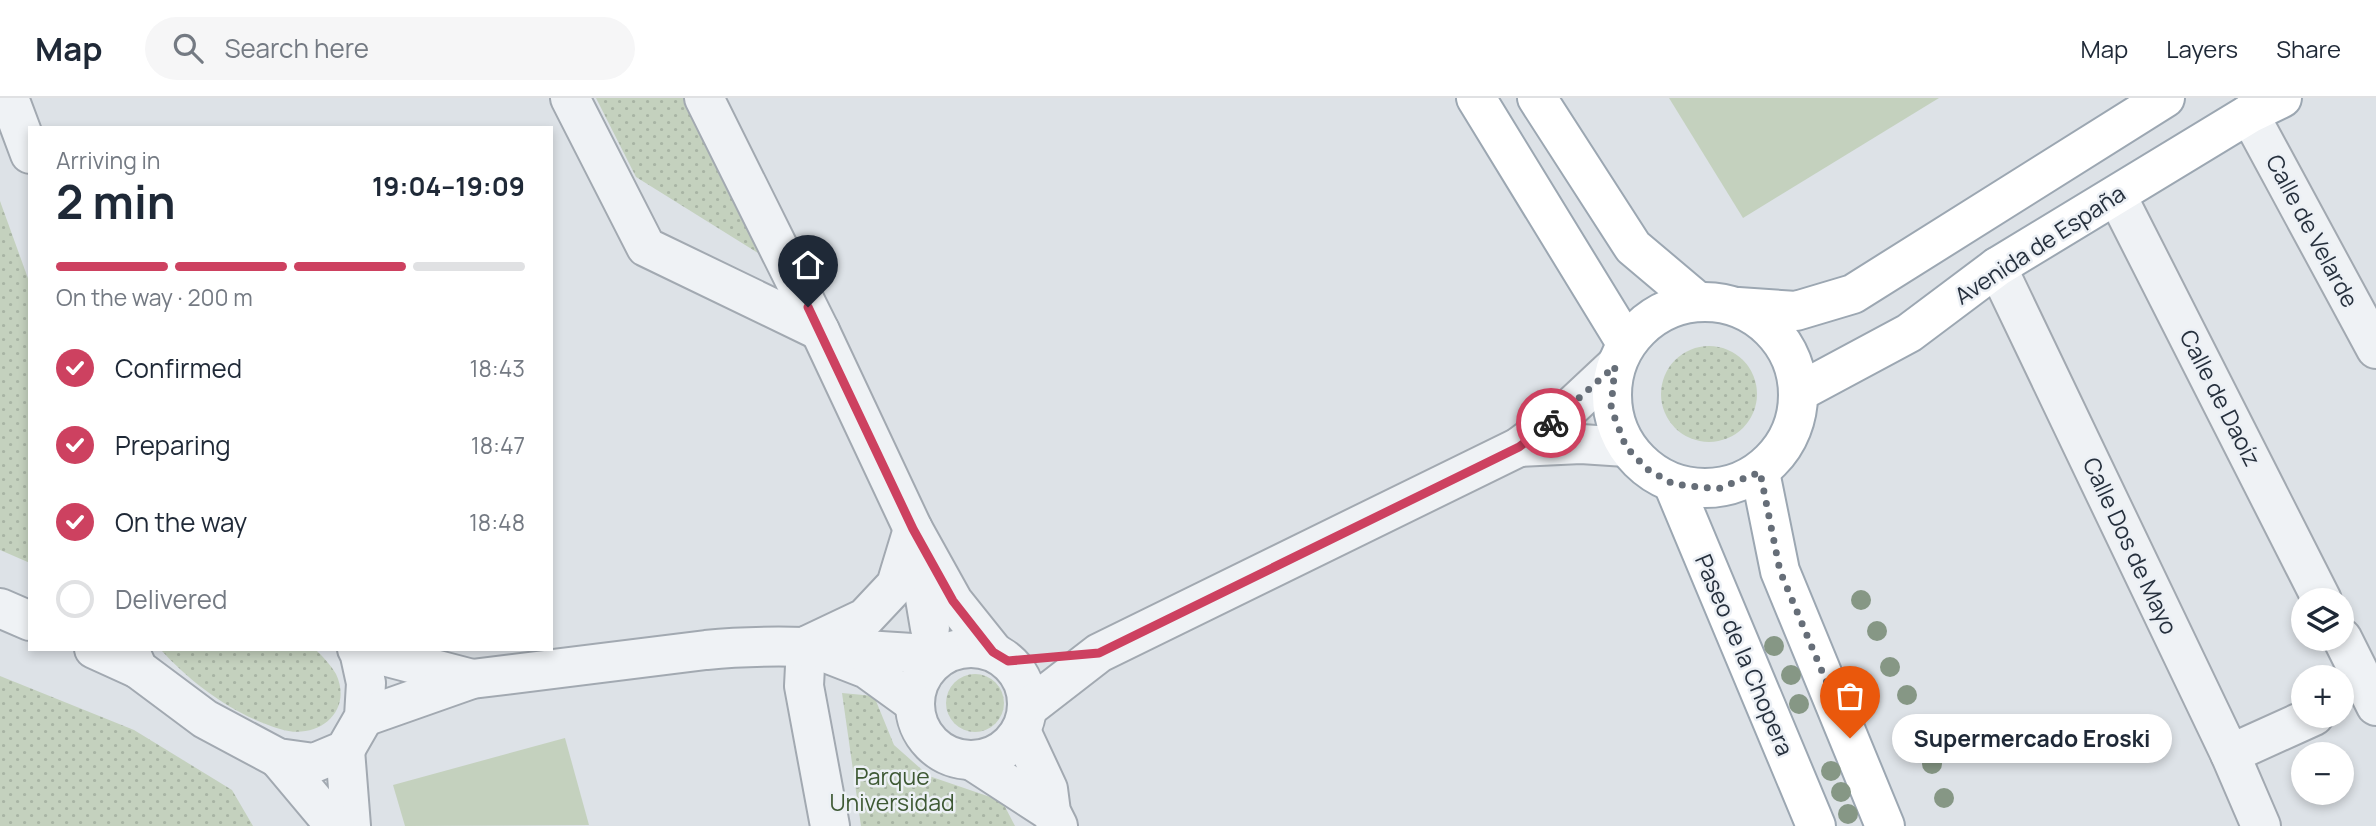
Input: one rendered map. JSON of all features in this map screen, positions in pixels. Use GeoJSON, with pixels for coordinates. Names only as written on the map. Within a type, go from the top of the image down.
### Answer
{"type":"FeatureCollection","features":[{"type":"Feature","properties":{"kind":"main road"},"geometry":{"type":"LineString","coordinates":[[1476,98],[1620,355]]}},
{"type":"Feature","properties":{"kind":"main road"},"geometry":{"type":"LineString","coordinates":[[1537,98],[1633,247],[1697,301]]}},
{"type":"Feature","properties":{"kind":"main road"},"geometry":{"type":"LineString","coordinates":[[1735,306],[1768,326],[1790,356],[1799,392],[1789,437],[1760,472],[1718,489],[1673,484],[1647,469],[1626,447],[1611,408],[1620,355],[1657,314],[1697,301],[1796,311],[1853,294],[2165,98]]}},
{"type":"Feature","properties":{"kind":"main road","name":"Avenida de España"},"geometry":{"type":"LineString","coordinates":[[1799,392],[1909,333],[1997,267],[2265,106]]}},
{"type":"Feature","properties":{"kind":"main road"},"geometry":{"type":"LineString","coordinates":[[1760,472],[1780,571],[1885,826]]}},
{"type":"Feature","properties":{"kind":"main road","name":"Paseo de la Chopera"},"geometry":{"type":"LineString","coordinates":[[1673,484],[1816,826]]}},
{"type":"Feature","properties":{"kind":"street"},"geometry":{"type":"LineString","coordinates":[[9,98],[28,149]]}},
{"type":"Feature","properties":{"kind":"street"},"geometry":{"type":"LineString","coordinates":[[570,98],[646,247],[820,331]]}},
{"type":"Feature","properties":{"kind":"street"},"geometry":{"type":"LineString","coordinates":[[704,98],[820,331],[913,529],[953,601],[1000,656],[1020,674],[1026,690],[1024,719],[1048,789],[1055,819]]}},
{"type":"Feature","properties":{"kind":"street","name":"Calle de Velarde"},"geometry":{"type":"LineString","coordinates":[[2265,106],[2376,349]]}},
{"type":"Feature","properties":{"kind":"street","name":"Calle de Daoíz"},"geometry":{"type":"LineString","coordinates":[[2117,196],[2316,588]]}},
{"type":"Feature","properties":{"kind":"street","name":"Calle Dos de Mayo"},"geometry":{"type":"LineString","coordinates":[[1997,267],[2230,754],[2261,826]]}},
{"type":"Feature","properties":{"kind":"street"},"geometry":{"type":"LineString","coordinates":[[913,529],[936,641],[927,668],[917,684],[914,703],[917,721],[925,737],[937,750],[954,758],[971,760],[1000,753],[1024,719],[1099,653],[1519,447],[1568,410],[1620,355]]}},
{"type":"Feature","properties":{"kind":"street"},"geometry":{"type":"LineString","coordinates":[[1519,447],[1581,444],[1626,447]]}},
{"type":"Feature","properties":{"kind":"street"},"geometry":{"type":"LineString","coordinates":[[806,646],[865,618],[896,585],[913,529]]}},
{"type":"Feature","properties":{"kind":"street"},"geometry":{"type":"LineString","coordinates":[[364,717],[472,679],[743,646],[936,641],[961,648],[977,647],[1000,656],[1099,653]]}},
{"type":"Feature","properties":{"kind":"street"},"geometry":{"type":"LineString","coordinates":[[806,646],[867,669],[914,703]]}},
{"type":"Feature","properties":{"kind":"street"},"geometry":{"type":"LineString","coordinates":[[806,646],[804,686],[830,826]]}},
{"type":"Feature","properties":{"kind":"street"},"geometry":{"type":"LineString","coordinates":[[102,651],[134,659],[205,719],[278,758],[314,763],[345,750]]}},
{"type":"Feature","properties":{"kind":"street"},"geometry":{"type":"LineString","coordinates":[[351,826],[345,750],[364,717],[366,683],[358,651]]}},
{"type":"Feature","properties":{"kind":"street"},"geometry":{"type":"LineString","coordinates":[[362,651],[472,679]]}},
{"type":"Feature","properties":{"kind":"street"},"geometry":{"type":"LineString","coordinates":[[2346,651],[2362,700]]}},
{"type":"Feature","properties":{"kind":"street"},"geometry":{"type":"LineString","coordinates":[[2230,754],[2291,726]]}},
{"type":"Feature","properties":{"kind":"street"},"geometry":{"type":"LineString","coordinates":[[278,758],[335,826]]}},
{"type":"Feature","properties":{"kind":"street"},"geometry":{"type":"LineString","coordinates":[[971,760],[1055,819]]}},
{"type":"Feature","properties":{"kind":"green space"},"geometry":{"type":"Polygon","coordinates":[[[596,98],[683,98],[758,253],[636,177],[596,98]]]}},
{"type":"Feature","properties":{"kind":"green space"},"geometry":{"type":"Polygon","coordinates":[[[1669,98],[1939,98],[1743,218],[1669,98]]]}},
{"type":"Feature","properties":{"kind":"green space"},"geometry":{"type":"Polygon","coordinates":[[[0,201],[28,278],[28,562],[0,550],[0,201]]]}},
{"type":"Feature","properties":{"kind":"green space"},"geometry":{"type":"Polygon","coordinates":[[[1709,346],[1728,349],[1743,360],[1754,375],[1757,394],[1754,413],[1743,428],[1728,439],[1709,442],[1690,439],[1675,428],[1664,413],[1661,394],[1664,375],[1675,360],[1690,349],[1709,346]]]}},
{"type":"Feature","properties":{"kind":"green space"},"geometry":{"type":"Polygon","coordinates":[[[162,651],[317,651],[336,674],[340,701],[336,712],[328,721],[306,731],[293,732],[246,716],[215,697],[162,651]]]}},
{"type":"Feature","properties":{"kind":"green space"},"geometry":{"type":"Polygon","coordinates":[[[969,674],[981,674],[996,682],[1004,697],[1004,709],[996,724],[981,732],[969,732],[954,724],[946,709],[946,697],[954,682],[969,674]]]}},
{"type":"Feature","properties":{"kind":"green space"},"geometry":{"type":"Polygon","coordinates":[[[0,676],[134,730],[232,790],[253,826],[0,826],[0,676]]]}},
{"type":"Feature","properties":{"kind":"green space","name":"Parque Universidad"},"geometry":{"type":"Polygon","coordinates":[[[842,693],[874,696],[894,745],[929,776],[1002,801],[1015,826],[861,826],[842,693]]]}},
{"type":"Feature","properties":{"kind":"green space"},"geometry":{"type":"Polygon","coordinates":[[[565,738],[589,825],[405,826],[393,785],[565,738]]]}},
{"type":"Feature","properties":{"kind":"way so far"},"geometry":{"type":"LineString","coordinates":[[1551,423],[1615,366],[1611,408],[1626,447],[1647,469],[1673,484],[1718,489],[1760,472],[1780,571],[1850,738]]}},
{"type":"Feature","properties":{"kind":"place","name":"Supermercado Eroski"},"geometry":{"type":"Point","coordinates":[1850,738]}},
{"type":"Feature","properties":{"kind":"route"},"geometry":{"type":"LineString","coordinates":[[808,307],[913,529],[953,601],[993,652],[1008,661],[1099,653],[1519,447],[1551,423]]}}]}
